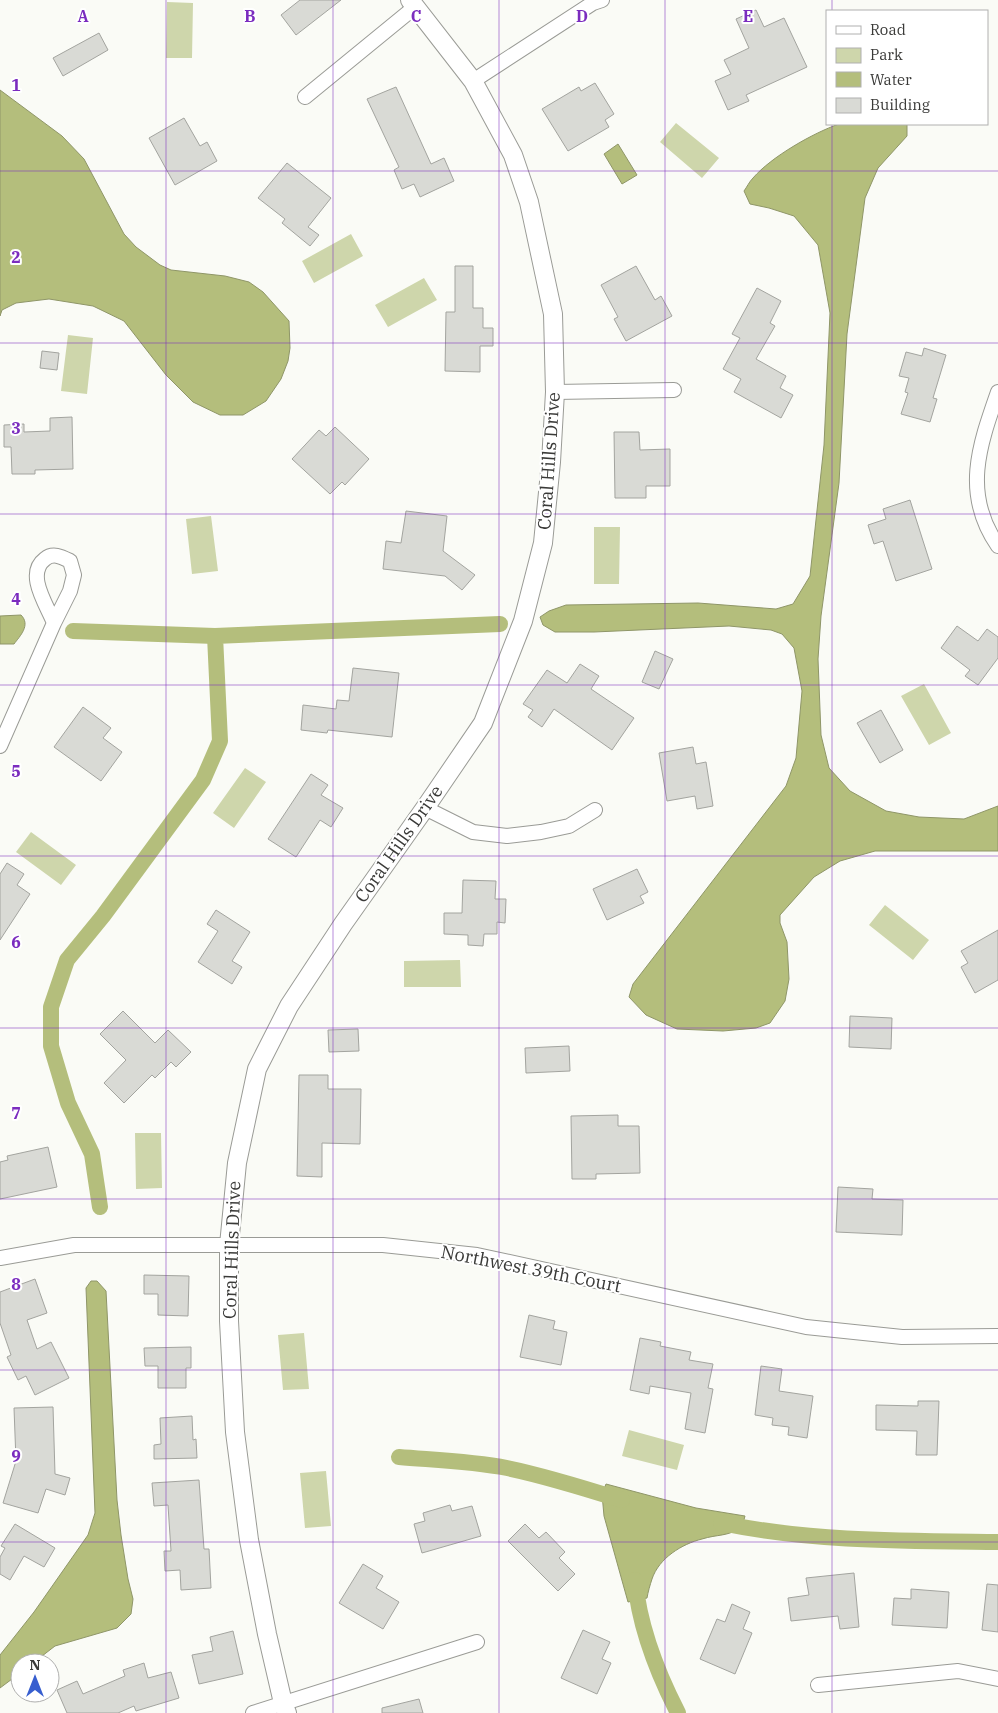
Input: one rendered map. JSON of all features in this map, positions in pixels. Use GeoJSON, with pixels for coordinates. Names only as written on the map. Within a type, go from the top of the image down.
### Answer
{"type":"FeatureCollection","features":[{"type":"Feature","properties":{"kind":"street"},"geometry":{"type":"LineString","coordinates":[[473,81],[594,3],[602,0]]}},
{"type":"Feature","properties":{"kind":"street"},"geometry":{"type":"LineString","coordinates":[[305,97],[413,4]]}},
{"type":"Feature","properties":{"kind":"street","name":"Coral Hills Drive"},"geometry":{"type":"LineString","coordinates":[[285,1708],[267,1634],[249,1540],[235,1432],[229,1321],[229,1245],[237,1163],[257,1069],[289,1006],[343,924],[483,723],[523,621],[543,543],[551,462],[555,392],[553,314],[529,202],[513,155],[473,81],[413,4]]}},
{"type":"Feature","properties":{"kind":"street"},"geometry":{"type":"LineString","coordinates":[[555,392],[674,390]]}},
{"type":"Feature","properties":{"kind":"street"},"geometry":{"type":"LineString","coordinates":[[998,392],[982,438],[976,482],[980,512],[998,546]]}},
{"type":"Feature","properties":{"kind":"street"},"geometry":{"type":"LineString","coordinates":[[0,746],[54,623]]}},
{"type":"Feature","properties":{"kind":"street"},"geometry":{"type":"LineString","coordinates":[[425,808],[473,832],[507,836],[569,826],[595,810]]}},
{"type":"Feature","properties":{"kind":"street","name":"Northwest 39th Court"},"geometry":{"type":"LineString","coordinates":[[0,1258],[74,1245],[383,1245],[477,1255],[806,1327],[902,1337],[998,1336]]}},
{"type":"Feature","properties":{"kind":"street"},"geometry":{"type":"LineString","coordinates":[[253,1713],[285,1708],[477,1642]]}},
{"type":"Feature","properties":{"kind":"street"},"geometry":{"type":"LineString","coordinates":[[818,1685],[958,1671],[998,1679]]}},
{"type":"Feature","properties":{"kind":"green space"},"geometry":{"type":"Polygon","coordinates":[[[167,2],[193,3],[192,58],[166,58],[167,2]]]}},
{"type":"Feature","properties":{"kind":"green space"},"geometry":{"type":"Polygon","coordinates":[[[676,123],[719,158],[702,178],[660,142],[676,123]]]}},
{"type":"Feature","properties":{"kind":"green space"},"geometry":{"type":"Polygon","coordinates":[[[351,234],[363,256],[314,283],[302,261],[351,234]]]}},
{"type":"Feature","properties":{"kind":"green space"},"geometry":{"type":"Polygon","coordinates":[[[424,278],[437,300],[388,327],[375,305],[424,278]]]}},
{"type":"Feature","properties":{"kind":"green space"},"geometry":{"type":"Polygon","coordinates":[[[68,335],[93,338],[87,394],[61,391],[68,335]]]}},
{"type":"Feature","properties":{"kind":"green space"},"geometry":{"type":"Polygon","coordinates":[[[211,516],[218,571],[192,574],[186,519],[211,516]]]}},
{"type":"Feature","properties":{"kind":"green space"},"geometry":{"type":"Polygon","coordinates":[[[594,527],[620,527],[619,584],[594,584],[594,527]]]}},
{"type":"Feature","properties":{"kind":"green space"},"geometry":{"type":"Polygon","coordinates":[[[924,684],[951,733],[929,745],[901,696],[924,684]]]}},
{"type":"Feature","properties":{"kind":"green space"},"geometry":{"type":"Polygon","coordinates":[[[245,768],[266,782],[234,828],[213,813],[245,768]]]}},
{"type":"Feature","properties":{"kind":"green space"},"geometry":{"type":"Polygon","coordinates":[[[31,832],[76,865],[61,885],[16,852],[31,832]]]}},
{"type":"Feature","properties":{"kind":"green space"},"geometry":{"type":"Polygon","coordinates":[[[885,905],[929,940],[913,960],[869,925],[885,905]]]}},
{"type":"Feature","properties":{"kind":"green space"},"geometry":{"type":"Polygon","coordinates":[[[460,960],[461,987],[404,987],[404,961],[460,960]]]}},
{"type":"Feature","properties":{"kind":"green space"},"geometry":{"type":"Polygon","coordinates":[[[135,1133],[161,1133],[162,1188],[136,1189],[135,1133]]]}},
{"type":"Feature","properties":{"kind":"green space"},"geometry":{"type":"Polygon","coordinates":[[[304,1333],[309,1389],[283,1390],[278,1335],[304,1333]]]}},
{"type":"Feature","properties":{"kind":"green space"},"geometry":{"type":"Polygon","coordinates":[[[629,1430],[684,1445],[677,1470],[622,1456],[629,1430]]]}},
{"type":"Feature","properties":{"kind":"green space"},"geometry":{"type":"Polygon","coordinates":[[[326,1471],[331,1526],[305,1528],[300,1473],[326,1471]]]}},
{"type":"Feature","properties":{"kind":"water"},"geometry":{"type":"Polygon","coordinates":[[[0,90],[62,136],[84,159],[124,234],[136,247],[160,265],[171,270],[225,276],[249,282],[263,292],[289,321],[290,348],[288,361],[281,379],[266,401],[243,415],[220,415],[193,402],[166,375],[124,321],[93,306],[49,299],[16,303],[2,310],[0,316],[0,90]]]}},
{"type":"Feature","properties":{"kind":"water"},"geometry":{"type":"Polygon","coordinates":[[[837,125],[907,125],[907,136],[878,168],[865,198],[847,334],[839,483],[821,616],[818,659],[821,735],[829,768],[850,791],[886,811],[919,817],[964,819],[998,806],[998,851],[875,851],[840,861],[814,877],[780,915],[780,923],[787,942],[789,979],[785,1001],[770,1023],[756,1028],[723,1031],[677,1029],[646,1015],[629,997],[633,984],[786,786],[796,758],[802,691],[794,648],[782,634],[771,630],[729,626],[555,632],[543,625],[540,617],[549,611],[566,605],[698,603],[776,609],[793,604],[810,576],[824,445],[830,313],[818,245],[794,216],[750,204],[744,191],[770,162],[817,133],[837,125]]]}},
{"type":"Feature","properties":{"kind":"water"},"geometry":{"type":"Polygon","coordinates":[[[618,144],[637,175],[622,184],[604,154],[618,144]]]}},
{"type":"Feature","properties":{"kind":"water"},"geometry":{"type":"Polygon","coordinates":[[[21,615],[25,626],[19,638],[14,644],[0,644],[0,616],[21,615]]]}},
{"type":"Feature","properties":{"kind":"water"},"geometry":{"type":"Polygon","coordinates":[[[91,1281],[97,1281],[106,1291],[117,1500],[128,1579],[133,1599],[131,1614],[117,1628],[55,1646],[46,1653],[10,1653],[10,1680],[0,1688],[0,1655],[34,1612],[88,1535],[95,1513],[86,1288],[91,1281]]]}},
{"type":"Feature","properties":{"kind":"water"},"geometry":{"type":"Polygon","coordinates":[[[606,1484],[696,1508],[745,1516],[742,1527],[722,1535],[694,1541],[679,1548],[666,1558],[655,1571],[647,1598],[628,1602],[604,1516],[602,1494],[606,1484]]]}},
{"type":"Feature","properties":{"kind":"building"},"geometry":{"type":"Polygon","coordinates":[[[300,0],[341,0],[296,35],[281,15],[300,0]]]}},
{"type":"Feature","properties":{"kind":"building"},"geometry":{"type":"Polygon","coordinates":[[[756,10],[764,27],[784,18],[807,67],[746,95],[749,101],[728,110],[715,81],[731,74],[724,60],[749,48],[736,19],[756,10]]]}},
{"type":"Feature","properties":{"kind":"building"},"geometry":{"type":"Polygon","coordinates":[[[99,33],[108,50],[63,76],[53,58],[99,33]]]}},
{"type":"Feature","properties":{"kind":"building"},"geometry":{"type":"Polygon","coordinates":[[[595,83],[614,114],[605,120],[609,127],[568,151],[542,109],[579,87],[581,91],[595,83]]]}},
{"type":"Feature","properties":{"kind":"building"},"geometry":{"type":"Polygon","coordinates":[[[396,87],[431,164],[444,158],[454,181],[420,197],[414,184],[402,189],[394,170],[399,167],[367,99],[396,87]]]}},
{"type":"Feature","properties":{"kind":"building"},"geometry":{"type":"Polygon","coordinates":[[[184,118],[200,146],[207,142],[217,161],[175,185],[149,138],[184,118]]]}},
{"type":"Feature","properties":{"kind":"building"},"geometry":{"type":"Polygon","coordinates":[[[287,163],[331,198],[308,227],[319,235],[310,246],[282,223],[285,219],[258,198],[287,163]]]}},
{"type":"Feature","properties":{"kind":"building"},"geometry":{"type":"Polygon","coordinates":[[[455,266],[473,266],[473,308],[483,308],[483,328],[493,328],[493,346],[480,346],[480,372],[445,371],[446,312],[455,312],[455,266]]]}},
{"type":"Feature","properties":{"kind":"building"},"geometry":{"type":"Polygon","coordinates":[[[636,266],[655,300],[661,296],[672,316],[626,341],[614,319],[618,317],[601,285],[636,266]]]}},
{"type":"Feature","properties":{"kind":"building"},"geometry":{"type":"Polygon","coordinates":[[[757,288],[781,301],[770,323],[775,326],[756,359],[786,376],[780,388],[793,395],[781,418],[734,392],[741,379],[723,369],[740,338],[732,334],[757,288]]]}},
{"type":"Feature","properties":{"kind":"building"},"geometry":{"type":"Polygon","coordinates":[[[924,348],[946,355],[933,398],[937,399],[930,422],[901,414],[908,393],[905,392],[909,378],[899,376],[906,352],[922,356],[924,348]]]}},
{"type":"Feature","properties":{"kind":"building"},"geometry":{"type":"Polygon","coordinates":[[[42,351],[59,353],[57,370],[40,368],[42,351]]]}},
{"type":"Feature","properties":{"kind":"building"},"geometry":{"type":"Polygon","coordinates":[[[72,417],[73,469],[35,470],[35,474],[12,474],[11,447],[4,447],[4,425],[24,424],[24,432],[50,431],[50,418],[72,417]]]}},
{"type":"Feature","properties":{"kind":"building"},"geometry":{"type":"Polygon","coordinates":[[[335,427],[369,459],[345,485],[342,482],[330,494],[292,459],[319,430],[326,436],[335,427]]]}},
{"type":"Feature","properties":{"kind":"building"},"geometry":{"type":"Polygon","coordinates":[[[614,432],[639,432],[640,450],[670,449],[670,486],[646,486],[646,498],[615,498],[614,432]]]}},
{"type":"Feature","properties":{"kind":"building"},"geometry":{"type":"Polygon","coordinates":[[[910,500],[932,569],[896,581],[883,541],[874,544],[868,525],[886,519],[883,509],[910,500]]]}},
{"type":"Feature","properties":{"kind":"building"},"geometry":{"type":"Polygon","coordinates":[[[406,511],[447,516],[443,551],[475,575],[462,590],[445,576],[383,569],[386,541],[401,543],[406,511]]]}},
{"type":"Feature","properties":{"kind":"building"},"geometry":{"type":"Polygon","coordinates":[[[957,626],[978,641],[987,629],[998,637],[998,658],[978,685],[965,676],[970,670],[941,648],[957,626]]]}},
{"type":"Feature","properties":{"kind":"building"},"geometry":{"type":"Polygon","coordinates":[[[655,651],[673,659],[659,689],[642,682],[655,651]]]}},
{"type":"Feature","properties":{"kind":"building"},"geometry":{"type":"Polygon","coordinates":[[[580,664],[599,676],[591,689],[634,718],[612,750],[554,709],[542,727],[528,717],[533,710],[523,704],[547,670],[567,683],[580,664]]]}},
{"type":"Feature","properties":{"kind":"building"},"geometry":{"type":"Polygon","coordinates":[[[353,668],[399,673],[392,737],[328,730],[327,733],[301,730],[303,705],[336,709],[337,700],[349,701],[353,668]]]}},
{"type":"Feature","properties":{"kind":"building"},"geometry":{"type":"Polygon","coordinates":[[[83,707],[111,728],[103,738],[122,752],[101,781],[54,747],[83,707]]]}},
{"type":"Feature","properties":{"kind":"building"},"geometry":{"type":"Polygon","coordinates":[[[881,710],[903,750],[880,763],[857,723],[881,710]]]}},
{"type":"Feature","properties":{"kind":"building"},"geometry":{"type":"Polygon","coordinates":[[[693,747],[696,764],[706,762],[713,806],[697,809],[695,796],[667,801],[659,753],[693,747]]]}},
{"type":"Feature","properties":{"kind":"building"},"geometry":{"type":"Polygon","coordinates":[[[311,774],[328,785],[321,795],[343,808],[331,827],[320,820],[296,857],[268,839],[311,774]]]}},
{"type":"Feature","properties":{"kind":"building"},"geometry":{"type":"Polygon","coordinates":[[[7,863],[24,874],[17,885],[30,894],[0,940],[0,874],[7,863]]]}},
{"type":"Feature","properties":{"kind":"building"},"geometry":{"type":"Polygon","coordinates":[[[637,869],[648,892],[640,896],[644,903],[607,920],[593,889],[637,869]]]}},
{"type":"Feature","properties":{"kind":"building"},"geometry":{"type":"Polygon","coordinates":[[[463,880],[496,881],[495,899],[506,899],[505,923],[497,922],[497,934],[484,934],[483,946],[468,945],[468,935],[444,934],[444,913],[462,913],[463,880]]]}},
{"type":"Feature","properties":{"kind":"building"},"geometry":{"type":"Polygon","coordinates":[[[216,910],[250,932],[232,961],[242,967],[232,984],[198,962],[218,931],[207,924],[216,910]]]}},
{"type":"Feature","properties":{"kind":"building"},"geometry":{"type":"Polygon","coordinates":[[[998,930],[998,980],[975,993],[961,967],[968,963],[961,951],[998,930]]]}},
{"type":"Feature","properties":{"kind":"building"},"geometry":{"type":"Polygon","coordinates":[[[123,1011],[155,1043],[168,1030],[191,1052],[176,1067],[171,1062],[155,1078],[152,1075],[124,1103],[104,1083],[126,1060],[100,1034],[123,1011]]]}},
{"type":"Feature","properties":{"kind":"building"},"geometry":{"type":"Polygon","coordinates":[[[850,1016],[892,1018],[891,1049],[849,1047],[850,1016]]]}},
{"type":"Feature","properties":{"kind":"building"},"geometry":{"type":"Polygon","coordinates":[[[358,1029],[359,1051],[329,1052],[328,1030],[358,1029]]]}},
{"type":"Feature","properties":{"kind":"building"},"geometry":{"type":"Polygon","coordinates":[[[569,1046],[570,1071],[526,1073],[525,1048],[569,1046]]]}},
{"type":"Feature","properties":{"kind":"building"},"geometry":{"type":"Polygon","coordinates":[[[299,1075],[328,1075],[328,1089],[361,1089],[360,1144],[322,1143],[322,1177],[297,1176],[299,1075]]]}},
{"type":"Feature","properties":{"kind":"building"},"geometry":{"type":"Polygon","coordinates":[[[618,1115],[618,1126],[639,1126],[640,1173],[596,1174],[596,1179],[572,1179],[571,1116],[618,1115]]]}},
{"type":"Feature","properties":{"kind":"building"},"geometry":{"type":"Polygon","coordinates":[[[48,1147],[57,1187],[0,1199],[0,1162],[8,1160],[7,1156],[48,1147]]]}},
{"type":"Feature","properties":{"kind":"building"},"geometry":{"type":"Polygon","coordinates":[[[838,1187],[873,1189],[872,1199],[903,1200],[902,1235],[836,1232],[838,1187]]]}},
{"type":"Feature","properties":{"kind":"building"},"geometry":{"type":"Polygon","coordinates":[[[144,1275],[189,1276],[188,1316],[158,1315],[158,1294],[144,1294],[144,1275]]]}},
{"type":"Feature","properties":{"kind":"building"},"geometry":{"type":"Polygon","coordinates":[[[35,1279],[47,1313],[27,1320],[37,1349],[51,1342],[69,1378],[35,1395],[26,1376],[18,1380],[7,1357],[11,1355],[0,1323],[0,1292],[35,1279]]]}},
{"type":"Feature","properties":{"kind":"building"},"geometry":{"type":"Polygon","coordinates":[[[529,1315],[555,1321],[553,1329],[567,1332],[561,1365],[520,1357],[529,1315]]]}},
{"type":"Feature","properties":{"kind":"building"},"geometry":{"type":"Polygon","coordinates":[[[640,1338],[661,1342],[660,1346],[691,1352],[689,1360],[713,1364],[708,1388],[713,1389],[705,1433],[685,1429],[691,1393],[650,1386],[649,1394],[630,1390],[640,1338]]]}},
{"type":"Feature","properties":{"kind":"building"},"geometry":{"type":"Polygon","coordinates":[[[191,1347],[191,1368],[186,1368],[186,1388],[158,1388],[158,1366],[145,1366],[144,1348],[191,1347]]]}},
{"type":"Feature","properties":{"kind":"building"},"geometry":{"type":"Polygon","coordinates":[[[761,1366],[782,1369],[779,1391],[813,1396],[807,1438],[788,1435],[789,1427],[772,1425],[773,1418],[755,1415],[761,1366]]]}},
{"type":"Feature","properties":{"kind":"building"},"geometry":{"type":"Polygon","coordinates":[[[918,1401],[939,1401],[937,1455],[916,1455],[917,1431],[876,1430],[876,1405],[918,1406],[918,1401]]]}},
{"type":"Feature","properties":{"kind":"building"},"geometry":{"type":"Polygon","coordinates":[[[53,1407],[55,1474],[70,1478],[65,1495],[46,1489],[38,1513],[3,1503],[16,1461],[14,1408],[53,1407]]]}},
{"type":"Feature","properties":{"kind":"building"},"geometry":{"type":"Polygon","coordinates":[[[192,1416],[193,1440],[196,1439],[197,1458],[154,1459],[154,1445],[161,1444],[160,1418],[192,1416]]]}},
{"type":"Feature","properties":{"kind":"building"},"geometry":{"type":"Polygon","coordinates":[[[199,1480],[204,1549],[209,1549],[211,1588],[181,1590],[180,1570],[165,1571],[164,1551],[171,1551],[168,1505],[154,1506],[152,1483],[199,1480]]]}},
{"type":"Feature","properties":{"kind":"building"},"geometry":{"type":"Polygon","coordinates":[[[450,1505],[452,1511],[472,1506],[481,1536],[422,1553],[414,1524],[425,1521],[423,1513],[450,1505]]]}},
{"type":"Feature","properties":{"kind":"building"},"geometry":{"type":"Polygon","coordinates":[[[15,1524],[55,1548],[44,1567],[24,1556],[10,1580],[0,1574],[0,1557],[5,1548],[1,1546],[15,1524]]]}},
{"type":"Feature","properties":{"kind":"building"},"geometry":{"type":"Polygon","coordinates":[[[525,1524],[539,1538],[546,1532],[565,1552],[559,1558],[575,1574],[558,1591],[508,1541],[525,1524]]]}},
{"type":"Feature","properties":{"kind":"building"},"geometry":{"type":"Polygon","coordinates":[[[363,1564],[383,1576],[376,1588],[399,1602],[383,1629],[339,1603],[363,1564]]]}},
{"type":"Feature","properties":{"kind":"building"},"geometry":{"type":"Polygon","coordinates":[[[854,1573],[859,1627],[840,1629],[838,1616],[791,1621],[788,1598],[809,1595],[806,1578],[854,1573]]]}},
{"type":"Feature","properties":{"kind":"building"},"geometry":{"type":"Polygon","coordinates":[[[987,1584],[998,1585],[998,1632],[982,1630],[987,1584]]]}},
{"type":"Feature","properties":{"kind":"building"},"geometry":{"type":"Polygon","coordinates":[[[911,1589],[949,1592],[947,1628],[892,1625],[894,1598],[911,1599],[911,1589]]]}},
{"type":"Feature","properties":{"kind":"building"},"geometry":{"type":"Polygon","coordinates":[[[732,1604],[750,1612],[743,1629],[752,1633],[735,1674],[700,1659],[717,1619],[725,1622],[732,1604]]]}},
{"type":"Feature","properties":{"kind":"building"},"geometry":{"type":"Polygon","coordinates":[[[583,1630],[610,1642],[602,1659],[611,1663],[597,1694],[561,1678],[583,1630]]]}},
{"type":"Feature","properties":{"kind":"building"},"geometry":{"type":"Polygon","coordinates":[[[233,1631],[243,1674],[199,1684],[192,1655],[213,1651],[210,1637],[233,1631]]]}},
{"type":"Feature","properties":{"kind":"building"},"geometry":{"type":"Polygon","coordinates":[[[144,1663],[148,1678],[171,1672],[179,1698],[136,1711],[134,1706],[118,1713],[67,1713],[60,1697],[60,1689],[77,1681],[83,1694],[125,1676],[123,1670],[144,1663]]]}},
{"type":"Feature","properties":{"kind":"building"},"geometry":{"type":"Polygon","coordinates":[[[419,1699],[423,1713],[382,1713],[382,1708],[419,1699]]]}},
{"type":"Feature","properties":{"kind":"waterway"},"geometry":{"type":"LineString","coordinates":[[73,631],[215,636],[500,624]]}},
{"type":"Feature","properties":{"kind":"waterway"},"geometry":{"type":"LineString","coordinates":[[100,1207],[92,1154],[68,1103],[51,1046],[51,1007],[67,960],[103,916],[203,780],[220,741],[215,636]]}},
{"type":"Feature","properties":{"kind":"waterway"},"geometry":{"type":"LineString","coordinates":[[399,1457],[466,1462],[507,1468],[551,1478],[622,1500]]}},
{"type":"Feature","properties":{"kind":"waterway"},"geometry":{"type":"LineString","coordinates":[[721,1523],[790,1534],[825,1537],[894,1541],[998,1542]]}},
{"type":"Feature","properties":{"kind":"waterway"},"geometry":{"type":"LineString","coordinates":[[635,1580],[640,1614],[650,1648],[678,1713]]}}]}
